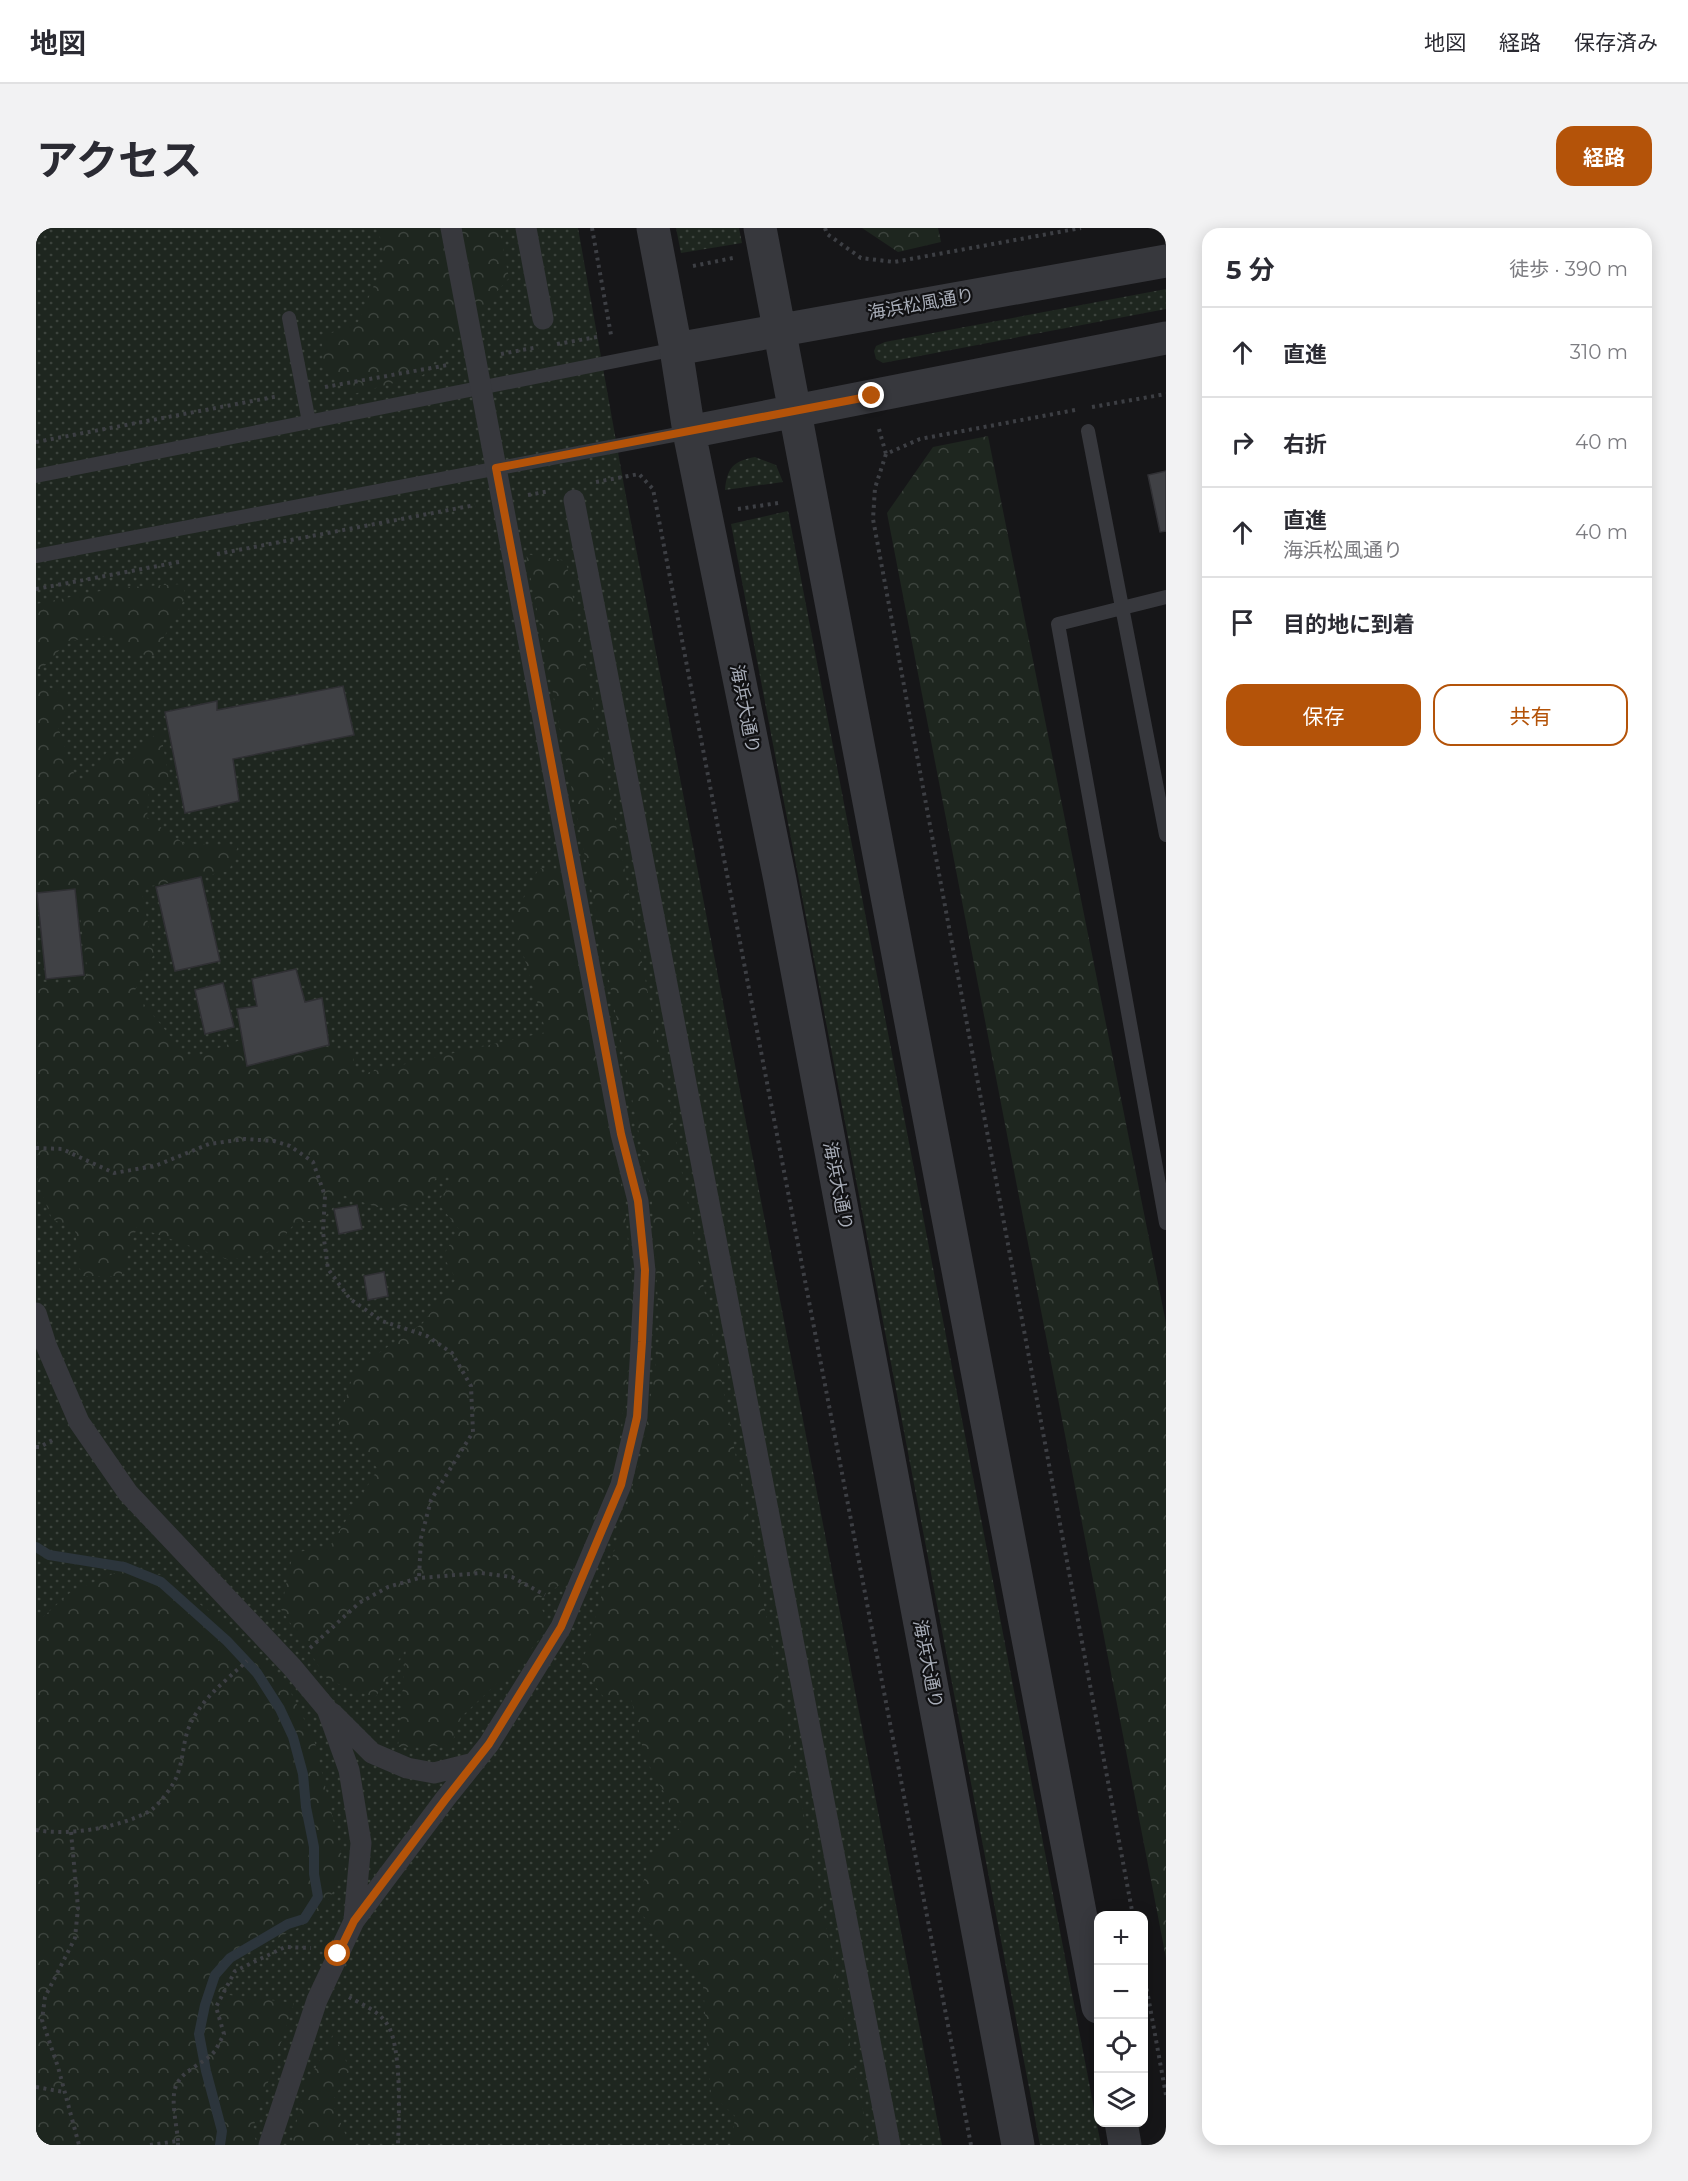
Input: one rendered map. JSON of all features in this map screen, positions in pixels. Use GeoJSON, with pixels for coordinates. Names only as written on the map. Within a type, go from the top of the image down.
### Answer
{"type":"FeatureCollection","features":[{"type":"Feature","properties":{"kind":"street"},"geometry":{"type":"LineString","coordinates":[[269,2145],[325,1981],[354,1921],[489,1744],[561,1627],[621,1485],[637,1417],[645,1270],[638,1201],[619,1122],[451,228]]}},
{"type":"Feature","properties":{"kind":"street"},"geometry":{"type":"LineString","coordinates":[[526,228],[543,319]]}},
{"type":"Feature","properties":{"kind":"street","name":"海浜大通り"},"geometry":{"type":"LineString","coordinates":[[653,228],[689,432],[785,904],[1018,2145]]}},
{"type":"Feature","properties":{"kind":"street"},"geometry":{"type":"LineString","coordinates":[[760,228],[1094,1986]]}},
{"type":"Feature","properties":{"kind":"street","name":"海浜松風通り"},"geometry":{"type":"LineString","coordinates":[[676,349],[1166,261]]}},
{"type":"Feature","properties":{"kind":"street"},"geometry":{"type":"LineString","coordinates":[[689,432],[1166,338]]}},
{"type":"Feature","properties":{"kind":"street"},"geometry":{"type":"LineString","coordinates":[[573,500],[890,2145]]}},
{"type":"Feature","properties":{"kind":"street"},"geometry":{"type":"LineString","coordinates":[[36,1313],[46,1345],[79,1422],[128,1493],[292,1667],[327,1708],[372,1753],[407,1768],[434,1773],[474,1763]]}},
{"type":"Feature","properties":{"kind":"street"},"geometry":{"type":"LineString","coordinates":[[327,1708],[349,1770],[361,1843],[354,1921]]}},
{"type":"Feature","properties":{"kind":"street"},"geometry":{"type":"LineString","coordinates":[[1121,2127],[1125,2145]]}},
{"type":"Feature","properties":{"kind":"lane"},"geometry":{"type":"LineString","coordinates":[[289,318],[309,422]]}},
{"type":"Feature","properties":{"kind":"lane"},"geometry":{"type":"LineString","coordinates":[[36,476],[676,349]]}},
{"type":"Feature","properties":{"kind":"lane"},"geometry":{"type":"LineString","coordinates":[[1088,431],[1162,793],[1166,836]]}},
{"type":"Feature","properties":{"kind":"lane"},"geometry":{"type":"LineString","coordinates":[[36,556],[689,432]]}},
{"type":"Feature","properties":{"kind":"lane"},"geometry":{"type":"LineString","coordinates":[[1166,597],[1058,624],[1166,1223]]}},
{"type":"Feature","properties":{"kind":"path"},"geometry":{"type":"LineString","coordinates":[[592,228],[611,335]]}},
{"type":"Feature","properties":{"kind":"path"},"geometry":{"type":"LineString","coordinates":[[825,228],[827,234],[861,258],[894,262],[1081,228]]}},
{"type":"Feature","properties":{"kind":"path"},"geometry":{"type":"LineString","coordinates":[[685,268],[743,256]]}},
{"type":"Feature","properties":{"kind":"path"},"geometry":{"type":"LineString","coordinates":[[321,388],[452,364]]}},
{"type":"Feature","properties":{"kind":"path"},"geometry":{"type":"LineString","coordinates":[[886,454],[920,439],[1166,393]]}},
{"type":"Feature","properties":{"kind":"path"},"geometry":{"type":"LineString","coordinates":[[36,442],[283,395]]}},
{"type":"Feature","properties":{"kind":"path"},"geometry":{"type":"LineString","coordinates":[[877,422],[886,454],[875,488],[873,519],[1132,1911]]}},
{"type":"Feature","properties":{"kind":"path"},"geometry":{"type":"LineString","coordinates":[[639,474],[653,489],[971,2145]]}},
{"type":"Feature","properties":{"kind":"path"},"geometry":{"type":"LineString","coordinates":[[732,510],[788,501]]}},
{"type":"Feature","properties":{"kind":"path"},"geometry":{"type":"LineString","coordinates":[[217,554],[482,504]]}},
{"type":"Feature","properties":{"kind":"path"},"geometry":{"type":"LineString","coordinates":[[36,589],[179,562]]}},
{"type":"Feature","properties":{"kind":"path"},"geometry":{"type":"LineString","coordinates":[[36,1148],[62,1149],[114,1173],[155,1166],[209,1144],[245,1139],[273,1141],[290,1146],[313,1162],[325,1196],[322,1232],[328,1269],[351,1299],[382,1321],[427,1335],[452,1353],[471,1386],[473,1432],[431,1500],[421,1538],[418,1578]]}},
{"type":"Feature","properties":{"kind":"path"},"geometry":{"type":"LineString","coordinates":[[292,1667],[326,1632],[359,1604],[388,1587],[418,1578],[481,1573],[512,1577],[570,1607]]}},
{"type":"Feature","properties":{"kind":"path"},"geometry":{"type":"LineString","coordinates":[[36,1830],[52,1833],[71,1832],[116,1824],[149,1812],[162,1799],[178,1775],[183,1740],[193,1718],[204,1702],[249,1660]]}},
{"type":"Feature","properties":{"kind":"path"},"geometry":{"type":"LineString","coordinates":[[71,1832],[78,1908],[75,1938],[45,1997],[42,2020],[79,2145]]}},
{"type":"Feature","properties":{"kind":"path"},"geometry":{"type":"LineString","coordinates":[[150,2145],[178,2143],[175,2089],[186,2073],[197,2067],[214,2051],[224,2034],[216,2007],[235,1971],[285,1947],[322,1950],[338,1954]]}},
{"type":"Feature","properties":{"kind":"path"},"geometry":{"type":"LineString","coordinates":[[325,1981],[373,2011],[387,2023],[396,2045],[398,2145]]}},
{"type":"Feature","properties":{"kind":"path"},"geometry":{"type":"LineString","coordinates":[[1148,2000],[1166,2095]]}},
{"type":"Feature","properties":{"kind":"path"},"geometry":{"type":"LineString","coordinates":[[36,2087],[64,2092]]}},
{"type":"Feature","properties":{"kind":"green space"},"geometry":{"type":"Polygon","coordinates":[[[36,228],[578,228],[625,491],[942,2145],[36,2145],[36,228]]]}},
{"type":"Feature","properties":{"kind":"green space"},"geometry":{"type":"Polygon","coordinates":[[[378,228],[499,228],[509,278],[423,375],[350,395],[323,369],[322,337],[358,322],[385,260],[378,228]]]}},
{"type":"Feature","properties":{"kind":"green space"},"geometry":{"type":"Polygon","coordinates":[[[676,228],[739,228],[742,243],[681,253],[676,228]]]}},
{"type":"Feature","properties":{"kind":"green space"},"geometry":{"type":"Polygon","coordinates":[[[862,228],[938,228],[941,242],[898,252],[862,228]]]}},
{"type":"Feature","properties":{"kind":"green space"},"geometry":{"type":"Polygon","coordinates":[[[1166,289],[1166,309],[883,363],[876,359],[874,351],[876,346],[885,342],[1166,289]]]}},
{"type":"Feature","properties":{"kind":"green space"},"geometry":{"type":"Polygon","coordinates":[[[988,436],[1166,1323],[1166,1958],[887,513],[933,447],[988,436]]]}},
{"type":"Feature","properties":{"kind":"green space"},"geometry":{"type":"Polygon","coordinates":[[[755,457],[776,465],[783,482],[725,490],[727,476],[732,467],[736,463],[755,457]]]}},
{"type":"Feature","properties":{"kind":"green space"},"geometry":{"type":"Polygon","coordinates":[[[788,511],[1094,2108],[1094,2127],[1098,2127],[1101,2145],[1040,2145],[731,524],[788,511]]]}},
{"type":"Feature","properties":{"kind":"green space"},"geometry":{"type":"Polygon","coordinates":[[[526,554],[566,561],[799,1790],[870,2145],[732,2145],[735,2116],[711,2094],[703,1985],[638,1910],[648,1861],[682,1825],[645,1758],[631,1698],[606,1700],[581,1668],[641,1456],[660,1339],[652,1201],[526,554]]]}},
{"type":"Feature","properties":{"kind":"green space"},"geometry":{"type":"Polygon","coordinates":[[[182,584],[186,596],[154,656],[126,652],[114,635],[68,641],[36,675],[36,604],[115,588],[182,584]]]}},
{"type":"Feature","properties":{"kind":"green space"},"geometry":{"type":"Polygon","coordinates":[[[36,681],[71,698],[58,727],[79,788],[107,752],[129,763],[160,729],[170,785],[149,789],[147,818],[185,844],[238,846],[229,871],[141,888],[154,954],[134,992],[189,1059],[259,1033],[352,1052],[357,1075],[546,1032],[513,919],[539,868],[565,873],[624,1201],[635,1313],[615,1477],[569,1579],[537,1600],[551,1626],[517,1665],[461,1717],[451,1746],[398,1747],[406,1648],[375,1698],[328,1680],[281,1609],[293,1553],[330,1546],[378,1469],[338,1423],[355,1369],[423,1323],[456,1279],[443,1256],[459,1229],[437,1202],[458,1176],[436,1178],[417,1206],[376,1207],[343,1195],[323,1219],[295,1223],[272,1251],[229,1260],[137,1227],[121,1276],[81,1276],[75,1230],[52,1219],[38,1184],[37,981],[72,985],[88,974],[77,896],[52,893],[36,919],[36,681]]]}},
{"type":"Feature","properties":{"kind":"green space"},"geometry":{"type":"Polygon","coordinates":[[[122,1570],[162,1575],[236,1632],[285,1681],[314,1739],[345,1869],[319,1918],[240,1956],[221,1994],[294,2003],[252,2131],[258,2145],[36,2145],[36,1623],[71,1592],[122,1570]]]}},
{"type":"Feature","properties":{"kind":"green space"},"geometry":{"type":"Polygon","coordinates":[[[334,2034],[350,2070],[332,2102],[350,2145],[291,2145],[305,2087],[334,2034]]]}},
{"type":"Feature","properties":{"kind":"building"},"geometry":{"type":"Polygon","coordinates":[[[1166,471],[1166,531],[1160,532],[1148,475],[1166,471]]]}},
{"type":"Feature","properties":{"kind":"building"},"geometry":{"type":"Polygon","coordinates":[[[343,686],[354,735],[233,759],[239,801],[185,813],[165,712],[217,701],[217,710],[343,686]]]}},
{"type":"Feature","properties":{"kind":"building"},"geometry":{"type":"Polygon","coordinates":[[[201,877],[220,961],[175,971],[156,887],[201,877]]]}},
{"type":"Feature","properties":{"kind":"building"},"geometry":{"type":"Polygon","coordinates":[[[75,889],[84,975],[46,979],[37,893],[75,889]]]}},
{"type":"Feature","properties":{"kind":"building"},"geometry":{"type":"Polygon","coordinates":[[[296,969],[305,1002],[322,998],[329,1045],[247,1066],[237,1009],[257,1006],[252,979],[296,969]]]}},
{"type":"Feature","properties":{"kind":"building"},"geometry":{"type":"Polygon","coordinates":[[[223,983],[234,1027],[205,1034],[195,990],[223,983]]]}},
{"type":"Feature","properties":{"kind":"building"},"geometry":{"type":"Polygon","coordinates":[[[357,1205],[362,1229],[339,1234],[334,1209],[357,1205]]]}},
{"type":"Feature","properties":{"kind":"building"},"geometry":{"type":"Polygon","coordinates":[[[384,1272],[388,1296],[368,1300],[364,1276],[384,1272]]]}},
{"type":"Feature","properties":{"kind":"waterway"},"geometry":{"type":"LineString","coordinates":[[36,1547],[49,1555],[124,1567],[161,1582],[227,1641],[257,1673],[280,1709],[293,1737],[303,1774],[306,1807],[314,1847],[314,1874],[318,1897],[304,1919],[288,1924],[230,1958],[215,1975],[199,2034],[222,2131],[220,2145]]}},
{"type":"Feature","properties":{"kind":"route"},"geometry":{"type":"LineString","coordinates":[[338,1954],[354,1921],[489,1744],[561,1627],[621,1485],[637,1417],[645,1270],[638,1201],[621,1134],[496,468],[872,396]]}}]}
